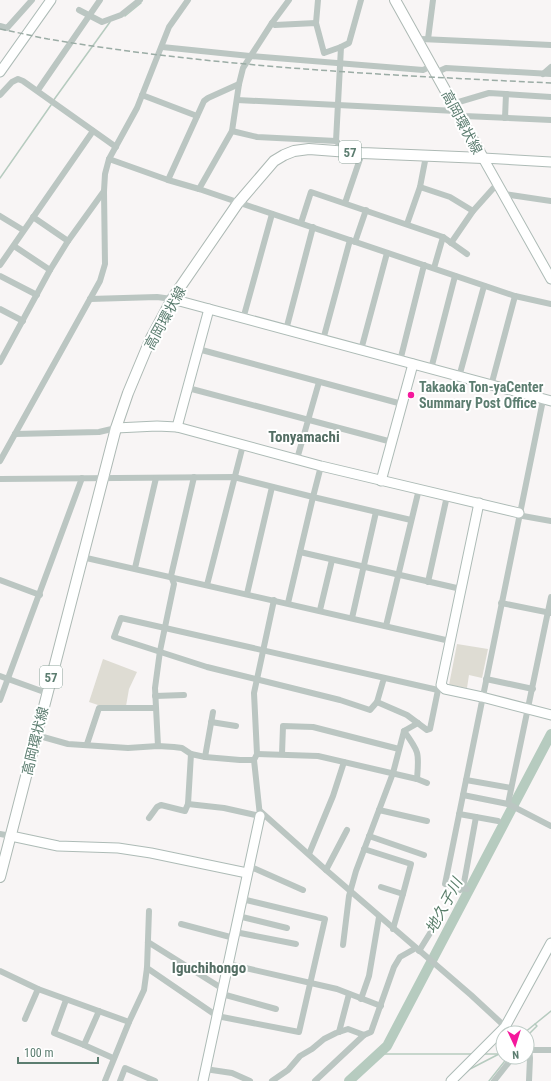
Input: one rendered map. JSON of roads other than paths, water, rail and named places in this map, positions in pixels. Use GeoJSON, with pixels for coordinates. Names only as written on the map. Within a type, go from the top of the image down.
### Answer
{"type":"FeatureCollection","features":[{"type":"Feature","properties":{"kind":"main road","name":"高岡環状線"},"geometry":{"type":"LineString","coordinates":[[395,0],[423,40],[434,70],[483,158]]}},
{"type":"Feature","properties":{"kind":"main road","name":"高岡環状線"},"geometry":{"type":"LineString","coordinates":[[0,877],[116,428],[128,392],[149,344],[172,299],[238,202],[274,161],[284,155],[294,151],[309,149],[362,153],[483,158]]}},
{"type":"Feature","properties":{"kind":"street"},"geometry":{"type":"LineString","coordinates":[[0,26],[8,28],[32,0]]}},
{"type":"Feature","properties":{"kind":"street"},"geometry":{"type":"LineString","coordinates":[[0,72],[50,0]]}},
{"type":"Feature","properties":{"kind":"street"},"geometry":{"type":"LineString","coordinates":[[38,90],[100,0]]}},
{"type":"Feature","properties":{"kind":"street"},"geometry":{"type":"LineString","coordinates":[[79,10],[102,22],[121,15],[140,0]]}},
{"type":"Feature","properties":{"kind":"street"},"geometry":{"type":"LineString","coordinates":[[0,461],[100,280],[105,264],[104,190],[105,174],[109,159],[137,108],[169,27],[188,0]]}},
{"type":"Feature","properties":{"kind":"street"},"geometry":{"type":"LineString","coordinates":[[199,189],[232,131],[243,68],[289,0]]}},
{"type":"Feature","properties":{"kind":"street"},"geometry":{"type":"LineString","coordinates":[[318,0],[316,23],[324,53],[349,43],[361,0]]}},
{"type":"Feature","properties":{"kind":"street"},"geometry":{"type":"LineString","coordinates":[[433,0],[423,40],[551,45]]}},
{"type":"Feature","properties":{"kind":"street"},"geometry":{"type":"LineString","coordinates":[[272,23],[275,25],[316,23]]}},
{"type":"Feature","properties":{"kind":"street"},"geometry":{"type":"LineString","coordinates":[[162,47],[250,56],[424,70],[446,68],[551,74]]}},
{"type":"Feature","properties":{"kind":"street"},"geometry":{"type":"LineString","coordinates":[[336,141],[342,47]]}},
{"type":"Feature","properties":{"kind":"street"},"geometry":{"type":"LineString","coordinates":[[543,74],[551,67]]}},
{"type":"Feature","properties":{"kind":"street"},"geometry":{"type":"LineString","coordinates":[[0,95],[12,82],[18,79],[23,81],[38,90],[116,147]]}},
{"type":"Feature","properties":{"kind":"street"},"geometry":{"type":"LineString","coordinates":[[168,180],[204,101],[239,84]]}},
{"type":"Feature","properties":{"kind":"street"},"geometry":{"type":"LineString","coordinates":[[237,100],[338,105],[454,108],[489,93],[551,97]]}},
{"type":"Feature","properties":{"kind":"street"},"geometry":{"type":"LineString","coordinates":[[505,118],[506,94]]}},
{"type":"Feature","properties":{"kind":"street"},"geometry":{"type":"LineString","coordinates":[[142,95],[197,116]]}},
{"type":"Feature","properties":{"kind":"street"},"geometry":{"type":"LineString","coordinates":[[454,108],[464,116],[551,120]]}},
{"type":"Feature","properties":{"kind":"street"},"geometry":{"type":"LineString","coordinates":[[0,265],[93,130]]}},
{"type":"Feature","properties":{"kind":"street"},"geometry":{"type":"LineString","coordinates":[[232,131],[257,137],[336,141],[348,152]]}},
{"type":"Feature","properties":{"kind":"street"},"geometry":{"type":"LineString","coordinates":[[345,203],[362,153]]}},
{"type":"Feature","properties":{"kind":"street"},"geometry":{"type":"LineString","coordinates":[[407,224],[420,187],[426,156]]}},
{"type":"Feature","properties":{"kind":"street"},"geometry":{"type":"LineString","coordinates":[[483,158],[551,162]]}},
{"type":"Feature","properties":{"kind":"street"},"geometry":{"type":"LineString","coordinates":[[483,158],[551,279]]}},
{"type":"Feature","properties":{"kind":"street"},"geometry":{"type":"LineString","coordinates":[[109,159],[168,180],[314,227],[484,286],[516,296],[551,304]]}},
{"type":"Feature","properties":{"kind":"street"},"geometry":{"type":"LineString","coordinates":[[451,243],[473,211],[498,183]]}},
{"type":"Feature","properties":{"kind":"street"},"geometry":{"type":"LineString","coordinates":[[420,187],[450,197],[473,211]]}},
{"type":"Feature","properties":{"kind":"street"},"geometry":{"type":"LineString","coordinates":[[0,361],[50,270],[68,241],[104,190]]}},
{"type":"Feature","properties":{"kind":"street"},"geometry":{"type":"LineString","coordinates":[[301,223],[311,192],[443,237],[467,254]]}},
{"type":"Feature","properties":{"kind":"street"},"geometry":{"type":"LineString","coordinates":[[504,194],[551,201]]}},
{"type":"Feature","properties":{"kind":"street"},"geometry":{"type":"LineString","coordinates":[[323,340],[352,241],[366,210]]}},
{"type":"Feature","properties":{"kind":"street"},"geometry":{"type":"LineString","coordinates":[[243,319],[272,214]]}},
{"type":"Feature","properties":{"kind":"street"},"geometry":{"type":"LineString","coordinates":[[0,216],[23,230]]}},
{"type":"Feature","properties":{"kind":"street"},"geometry":{"type":"LineString","coordinates":[[33,217],[68,241]]}},
{"type":"Feature","properties":{"kind":"street"},"geometry":{"type":"LineString","coordinates":[[286,330],[314,227]]}},
{"type":"Feature","properties":{"kind":"street"},"geometry":{"type":"LineString","coordinates":[[434,268],[443,237]]}},
{"type":"Feature","properties":{"kind":"street"},"geometry":{"type":"LineString","coordinates":[[14,246],[50,270]]}},
{"type":"Feature","properties":{"kind":"street"},"geometry":{"type":"LineString","coordinates":[[361,350],[387,252]]}},
{"type":"Feature","properties":{"kind":"street"},"geometry":{"type":"LineString","coordinates":[[400,361],[424,265]]}},
{"type":"Feature","properties":{"kind":"street"},"geometry":{"type":"LineString","coordinates":[[0,276],[37,295]]}},
{"type":"Feature","properties":{"kind":"street"},"geometry":{"type":"LineString","coordinates":[[431,369],[455,276]]}},
{"type":"Feature","properties":{"kind":"street"},"geometry":{"type":"LineString","coordinates":[[459,377],[484,286]]}},
{"type":"Feature","properties":{"kind":"street"},"geometry":{"type":"LineString","coordinates":[[491,386],[516,296]]}},
{"type":"Feature","properties":{"kind":"street"},"geometry":{"type":"LineString","coordinates":[[90,298],[172,299],[547,400],[519,513],[445,884],[460,890],[465,888],[476,817]]}},
{"type":"Feature","properties":{"kind":"street"},"geometry":{"type":"LineString","coordinates":[[0,309],[23,321]]}},
{"type":"Feature","properties":{"kind":"street"},"geometry":{"type":"LineString","coordinates":[[177,427],[209,309]]}},
{"type":"Feature","properties":{"kind":"street"},"geometry":{"type":"LineString","coordinates":[[198,350],[402,404]]}},
{"type":"Feature","properties":{"kind":"street"},"geometry":{"type":"LineString","coordinates":[[381,481],[413,364]]}},
{"type":"Feature","properties":{"kind":"street"},"geometry":{"type":"LineString","coordinates":[[297,459],[319,382]]}},
{"type":"Feature","properties":{"kind":"street"},"geometry":{"type":"LineString","coordinates":[[188,388],[392,442]]}},
{"type":"Feature","properties":{"kind":"street"},"geometry":{"type":"LineString","coordinates":[[15,434],[99,432],[116,428],[157,426],[177,427],[321,466],[479,503],[519,513],[523,516],[551,522]]}},
{"type":"Feature","properties":{"kind":"street"},"geometry":{"type":"LineString","coordinates":[[207,585],[243,445]]}},
{"type":"Feature","properties":{"kind":"street"},"geometry":{"type":"LineString","coordinates":[[0,446],[6,449]]}},
{"type":"Feature","properties":{"kind":"street"},"geometry":{"type":"LineString","coordinates":[[288,603],[321,466]]}},
{"type":"Feature","properties":{"kind":"street"},"geometry":{"type":"LineString","coordinates":[[158,746],[155,688],[160,652],[174,584],[171,576],[194,476]]}},
{"type":"Feature","properties":{"kind":"street"},"geometry":{"type":"LineString","coordinates":[[0,480],[156,478],[194,476],[234,477],[411,520]]}},
{"type":"Feature","properties":{"kind":"street"},"geometry":{"type":"LineString","coordinates":[[0,700],[82,478]]}},
{"type":"Feature","properties":{"kind":"street"},"geometry":{"type":"LineString","coordinates":[[135,568],[156,478]]}},
{"type":"Feature","properties":{"kind":"street"},"geometry":{"type":"LineString","coordinates":[[247,594],[272,487]]}},
{"type":"Feature","properties":{"kind":"street"},"geometry":{"type":"LineString","coordinates":[[386,626],[419,489]]}},
{"type":"Feature","properties":{"kind":"street"},"geometry":{"type":"LineString","coordinates":[[428,582],[448,496]]}},
{"type":"Feature","properties":{"kind":"street"},"geometry":{"type":"LineString","coordinates":[[377,702],[407,715],[427,730],[430,729],[442,685],[460,589],[479,503]]}},
{"type":"Feature","properties":{"kind":"street"},"geometry":{"type":"LineString","coordinates":[[352,618],[376,512]]}},
{"type":"Feature","properties":{"kind":"street"},"geometry":{"type":"LineString","coordinates":[[300,552],[460,589]]}},
{"type":"Feature","properties":{"kind":"street"},"geometry":{"type":"LineString","coordinates":[[82,557],[320,610],[450,641]]}},
{"type":"Feature","properties":{"kind":"street"},"geometry":{"type":"LineString","coordinates":[[320,610],[332,560]]}},
{"type":"Feature","properties":{"kind":"street"},"geometry":{"type":"LineString","coordinates":[[0,580],[40,594]]}},
{"type":"Feature","properties":{"kind":"street"},"geometry":{"type":"LineString","coordinates":[[511,805],[511,788],[549,613],[551,597]]}},
{"type":"Feature","properties":{"kind":"street"},"geometry":{"type":"LineString","coordinates":[[203,1081],[260,813],[254,693],[274,600]]}},
{"type":"Feature","properties":{"kind":"street"},"geometry":{"type":"LineString","coordinates":[[501,603],[549,613]]}},
{"type":"Feature","properties":{"kind":"street"},"geometry":{"type":"LineString","coordinates":[[384,678],[377,702],[370,710],[340,700],[207,667],[114,637],[121,618],[384,678],[482,697],[551,715]]}},
{"type":"Feature","properties":{"kind":"street"},"geometry":{"type":"LineString","coordinates":[[0,676],[47,693]]}},
{"type":"Feature","properties":{"kind":"street"},"geometry":{"type":"LineString","coordinates":[[486,679],[533,689]]}},
{"type":"Feature","properties":{"kind":"street"},"geometry":{"type":"LineString","coordinates":[[155,696],[184,694]]}},
{"type":"Feature","properties":{"kind":"street"},"geometry":{"type":"LineString","coordinates":[[87,744],[99,708],[155,708]]}},
{"type":"Feature","properties":{"kind":"street"},"geometry":{"type":"LineString","coordinates":[[205,757],[213,712]]}},
{"type":"Feature","properties":{"kind":"street"},"geometry":{"type":"LineString","coordinates":[[212,722],[236,726]]}},
{"type":"Feature","properties":{"kind":"street"},"geometry":{"type":"LineString","coordinates":[[343,945],[349,896],[356,870],[393,774],[404,731],[418,723]]}},
{"type":"Feature","properties":{"kind":"street"},"geometry":{"type":"LineString","coordinates":[[282,754],[283,726],[313,728],[399,749]]}},
{"type":"Feature","properties":{"kind":"street"},"geometry":{"type":"LineString","coordinates":[[404,731],[416,747],[419,757],[417,779]]}},
{"type":"Feature","properties":{"kind":"street"},"geometry":{"type":"LineString","coordinates":[[36,735],[68,744],[87,744],[128,748],[158,746],[182,748],[191,754],[205,757],[240,760],[282,754],[318,756],[417,779],[427,783]]}},
{"type":"Feature","properties":{"kind":"street"},"geometry":{"type":"LineString","coordinates":[[149,818],[157,807],[161,805],[185,811],[188,804],[191,754]]}},
{"type":"Feature","properties":{"kind":"street"},"geometry":{"type":"LineString","coordinates":[[309,854],[333,796],[344,762]]}},
{"type":"Feature","properties":{"kind":"street"},"geometry":{"type":"LineString","coordinates":[[466,780],[511,788]]}},
{"type":"Feature","properties":{"kind":"street"},"geometry":{"type":"LineString","coordinates":[[463,795],[511,805],[551,826]]}},
{"type":"Feature","properties":{"kind":"street"},"geometry":{"type":"LineString","coordinates":[[188,804],[260,813],[471,995],[503,1025]]}},
{"type":"Feature","properties":{"kind":"street"},"geometry":{"type":"LineString","coordinates":[[379,810],[426,821]]}},
{"type":"Feature","properties":{"kind":"street"},"geometry":{"type":"LineString","coordinates":[[459,814],[498,821]]}},
{"type":"Feature","properties":{"kind":"street"},"geometry":{"type":"LineString","coordinates":[[326,870],[348,830]]}},
{"type":"Feature","properties":{"kind":"street"},"geometry":{"type":"LineString","coordinates":[[0,834],[58,846],[118,848],[248,870],[303,890]]}},
{"type":"Feature","properties":{"kind":"street"},"geometry":{"type":"LineString","coordinates":[[369,836],[424,855]]}},
{"type":"Feature","properties":{"kind":"street"},"geometry":{"type":"LineString","coordinates":[[364,849],[412,864],[393,929]]}},
{"type":"Feature","properties":{"kind":"street"},"geometry":{"type":"LineString","coordinates":[[381,887],[403,894]]}},
{"type":"Feature","properties":{"kind":"street"},"geometry":{"type":"LineString","coordinates":[[147,968],[217,1016],[299,1032],[326,919],[242,899]]}},
{"type":"Feature","properties":{"kind":"street"},"geometry":{"type":"LineString","coordinates":[[105,1081],[144,990],[147,968],[149,911]]}},
{"type":"Feature","properties":{"kind":"street"},"geometry":{"type":"LineString","coordinates":[[315,1081],[364,1035],[371,1032],[394,967],[400,957],[417,950],[432,930],[439,913]]}},
{"type":"Feature","properties":{"kind":"street"},"geometry":{"type":"LineString","coordinates":[[238,916],[287,928]]}},
{"type":"Feature","properties":{"kind":"street"},"geometry":{"type":"LineString","coordinates":[[361,999],[369,976],[380,917]]}},
{"type":"Feature","properties":{"kind":"street"},"geometry":{"type":"LineString","coordinates":[[181,924],[234,935],[296,944]]}},
{"type":"Feature","properties":{"kind":"street"},"geometry":{"type":"LineString","coordinates":[[148,942],[223,991],[276,1009]]}},
{"type":"Feature","properties":{"kind":"street"},"geometry":{"type":"LineString","coordinates":[[512,1025],[551,943]]}},
{"type":"Feature","properties":{"kind":"street"},"geometry":{"type":"LineString","coordinates":[[228,964],[337,989],[381,1006]]}},
{"type":"Feature","properties":{"kind":"street"},"geometry":{"type":"LineString","coordinates":[[0,971],[38,989],[129,1022]]}},
{"type":"Feature","properties":{"kind":"street"},"geometry":{"type":"LineString","coordinates":[[25,1019],[38,989]]}},
{"type":"Feature","properties":{"kind":"street"},"geometry":{"type":"LineString","coordinates":[[339,1032],[350,994]]}},
{"type":"Feature","properties":{"kind":"street"},"geometry":{"type":"LineString","coordinates":[[66,1000],[54,1033],[114,1058]]}},
{"type":"Feature","properties":{"kind":"street"},"geometry":{"type":"LineString","coordinates":[[84,1045],[99,1011]]}},
{"type":"Feature","properties":{"kind":"street"},"geometry":{"type":"LineString","coordinates":[[272,1081],[288,1070],[300,1056],[312,1049],[324,1039],[348,1029],[364,1035]]}},
{"type":"Feature","properties":{"kind":"street"},"geometry":{"type":"LineString","coordinates":[[451,1081],[495,1042]]}},
{"type":"Feature","properties":{"kind":"street"},"geometry":{"type":"LineString","coordinates":[[535,1050],[551,1050]]}},
{"type":"Feature","properties":{"kind":"street"},"geometry":{"type":"LineString","coordinates":[[494,1081],[507,1065]]}},
{"type":"Feature","properties":{"kind":"street"},"geometry":{"type":"LineString","coordinates":[[529,1081],[530,1065]]}},
{"type":"Feature","properties":{"kind":"street"},"geometry":{"type":"LineString","coordinates":[[120,1081],[125,1068],[155,1081]]}},
{"type":"Feature","properties":{"kind":"street"},"geometry":{"type":"LineString","coordinates":[[206,1069],[232,1073],[250,1081]]}},
{"type":"Feature","properties":{"kind":"waterway"},"geometry":{"type":"LineString","coordinates":[[125,16],[141,3]]}},
{"type":"Feature","properties":{"kind":"waterway"},"geometry":{"type":"LineString","coordinates":[[53,101],[110,22]]}},
{"type":"Feature","properties":{"kind":"waterway"},"geometry":{"type":"LineString","coordinates":[[0,178],[51,105]]}},
{"type":"Feature","properties":{"kind":"waterway","name":"地久子川"},"geometry":{"type":"LineString","coordinates":[[349,1081],[387,1046],[551,734]]}},
{"type":"Feature","properties":{"kind":"waterway"},"geometry":{"type":"LineString","coordinates":[[534,1025],[551,1011]]}},
{"type":"Feature","properties":{"kind":"waterway"},"geometry":{"type":"LineString","coordinates":[[535,1024],[537,1026],[535,1028]]}},
{"type":"Feature","properties":{"kind":"waterway"},"geometry":{"type":"LineString","coordinates":[[380,1054],[472,1054]]}},
{"type":"Feature","properties":{"kind":"waterway"},"geometry":{"type":"LineString","coordinates":[[484,1054],[495,1054]]}},
{"type":"Feature","properties":{"kind":"waterway"},"geometry":{"type":"LineString","coordinates":[[461,1077],[470,1069],[495,1056]]}},
{"type":"Feature","properties":{"kind":"waterway"},"geometry":{"type":"LineString","coordinates":[[489,1081],[502,1065]]}},
{"type":"Feature","properties":{"kind":"railway"},"geometry":{"type":"LineString","coordinates":[[0,29],[48,39],[173,57],[362,73],[551,83]]}},
{"type":"Feature","properties":{"kind":"place","name":"Takaoka Ton-yaCenter Summary Post Office"},"geometry":{"type":"Point","coordinates":[411,395]}},
{"type":"Feature","properties":{"kind":"district","name":"Tonyamachi"},"geometry":{"type":"Point","coordinates":[304,437]}},
{"type":"Feature","properties":{"kind":"district","name":"Iguchihongo"},"geometry":{"type":"Point","coordinates":[209,968]}}]}
